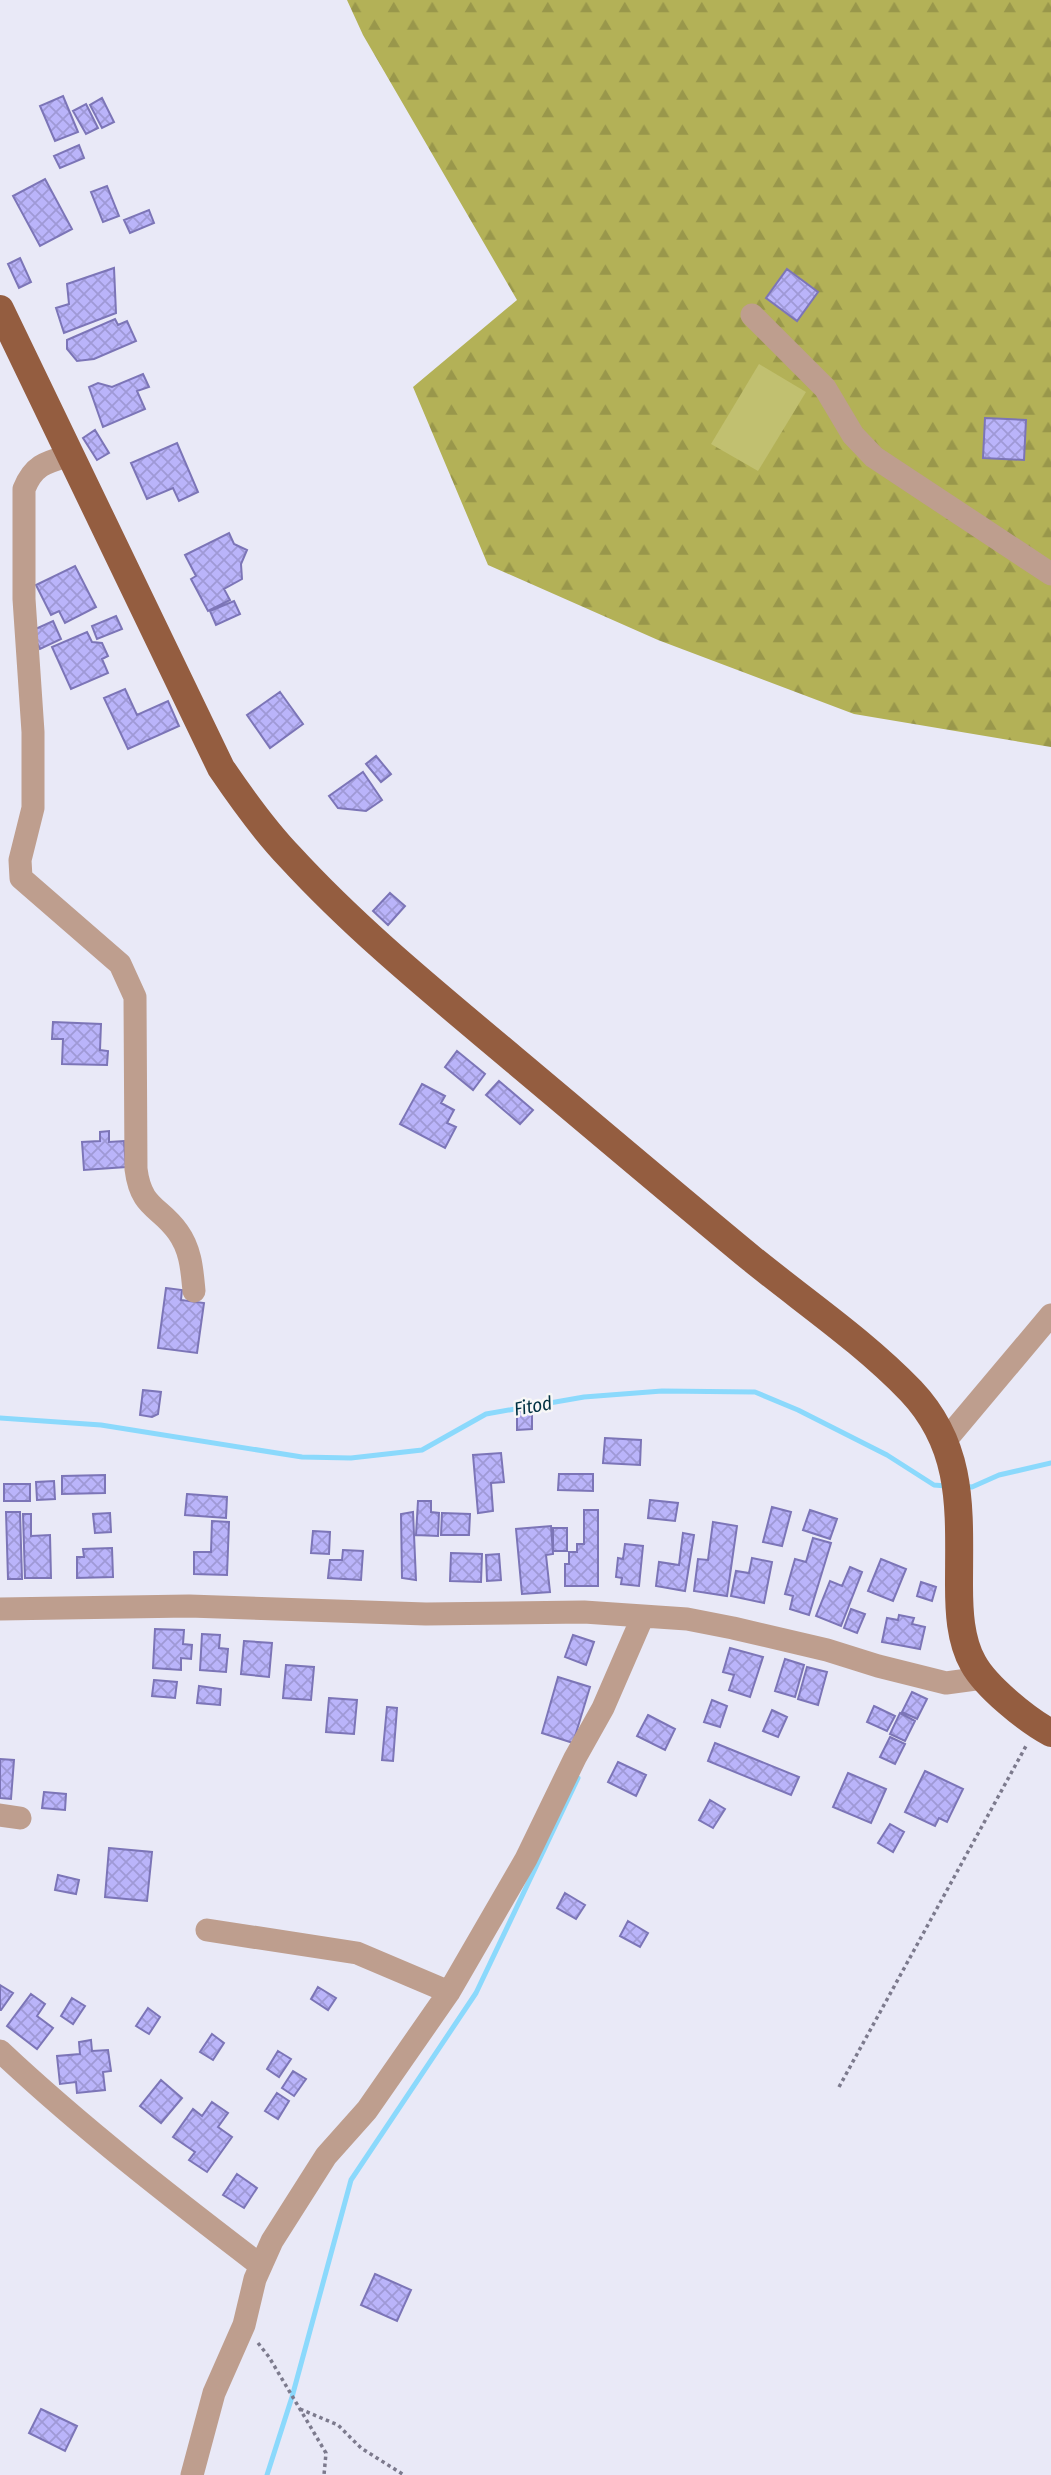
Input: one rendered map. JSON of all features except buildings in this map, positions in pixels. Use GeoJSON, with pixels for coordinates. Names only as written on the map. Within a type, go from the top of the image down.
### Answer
{"type":"FeatureCollection","features":[{"type":"Feature","properties":{"kind":"main road"},"geometry":{"type":"LineString","coordinates":[[0,309],[221,768],[248,807],[290,857],[394,959],[879,1361],[912,1392],[934,1420],[945,1441],[957,1487],[960,1618],[971,1660],[983,1678],[1044,1729]]}},
{"type":"Feature","properties":{"kind":"street"},"geometry":{"type":"LineString","coordinates":[[752,315],[825,388],[853,435],[874,457],[1051,574]]}},
{"type":"Feature","properties":{"kind":"street"},"geometry":{"type":"LineString","coordinates":[[71,455],[46,463],[31,473],[24,489],[23,586],[33,732],[33,808],[20,860],[21,878],[120,964],[135,997],[135,1169],[138,1187],[150,1205],[178,1231],[190,1254],[194,1291]]}},
{"type":"Feature","properties":{"kind":"street"},"geometry":{"type":"LineString","coordinates":[[945,1441],[1051,1315]]}},
{"type":"Feature","properties":{"kind":"street"},"geometry":{"type":"LineString","coordinates":[[0,1609],[189,1606],[426,1614],[584,1612],[687,1619],[827,1650],[901,1673],[946,1683],[983,1678]]}},
{"type":"Feature","properties":{"kind":"street"},"geometry":{"type":"LineString","coordinates":[[192,2475],[214,2393],[244,2325],[260,2265],[272,2241],[326,2156],[367,2110],[449,1992],[526,1859],[575,1758],[603,1708],[643,1616]]}},
{"type":"Feature","properties":{"kind":"street"},"geometry":{"type":"LineString","coordinates":[[207,1930],[357,1953],[449,1992]]}},
{"type":"Feature","properties":{"kind":"street"},"geometry":{"type":"LineString","coordinates":[[0,2051],[88,2129],[260,2265]]}},
{"type":"Feature","properties":{"kind":"path"},"geometry":{"type":"LineString","coordinates":[[839,2087],[976,1839],[1044,1729]]}},
{"type":"Feature","properties":{"kind":"path"},"geometry":{"type":"LineString","coordinates":[[244,2325],[269,2357],[326,2453],[324,2475]]}},
{"type":"Feature","properties":{"kind":"path"},"geometry":{"type":"LineString","coordinates":[[299,2409],[338,2425],[361,2448],[404,2475]]}},
{"type":"Feature","properties":{"kind":"green space"},"geometry":{"type":"Polygon","coordinates":[[[347,0],[1051,0],[1051,747],[854,714],[658,640],[488,565],[413,387],[517,300],[363,35],[347,0]]]}},
{"type":"Feature","properties":{"kind":"shaded area"},"geometry":{"type":"Polygon","coordinates":[[[759,364],[806,392],[758,471],[711,444],[759,364]]]}},
{"type":"Feature","properties":{"kind":"waterway","name":"Fitod"},"geometry":{"type":"LineString","coordinates":[[0,1418],[101,1425],[302,1457],[351,1458],[422,1450],[486,1414],[584,1397],[662,1391],[755,1392],[798,1410],[887,1455],[934,1485],[946,1486]]}},
{"type":"Feature","properties":{"kind":"waterway","name":"Fitod"},"geometry":{"type":"LineString","coordinates":[[963,1486],[972,1487],[999,1475],[1051,1463]]}},
{"type":"Feature","properties":{"kind":"waterway"},"geometry":{"type":"LineString","coordinates":[[267,2475],[292,2397],[351,2180],[476,1993],[578,1778]]}}]}
